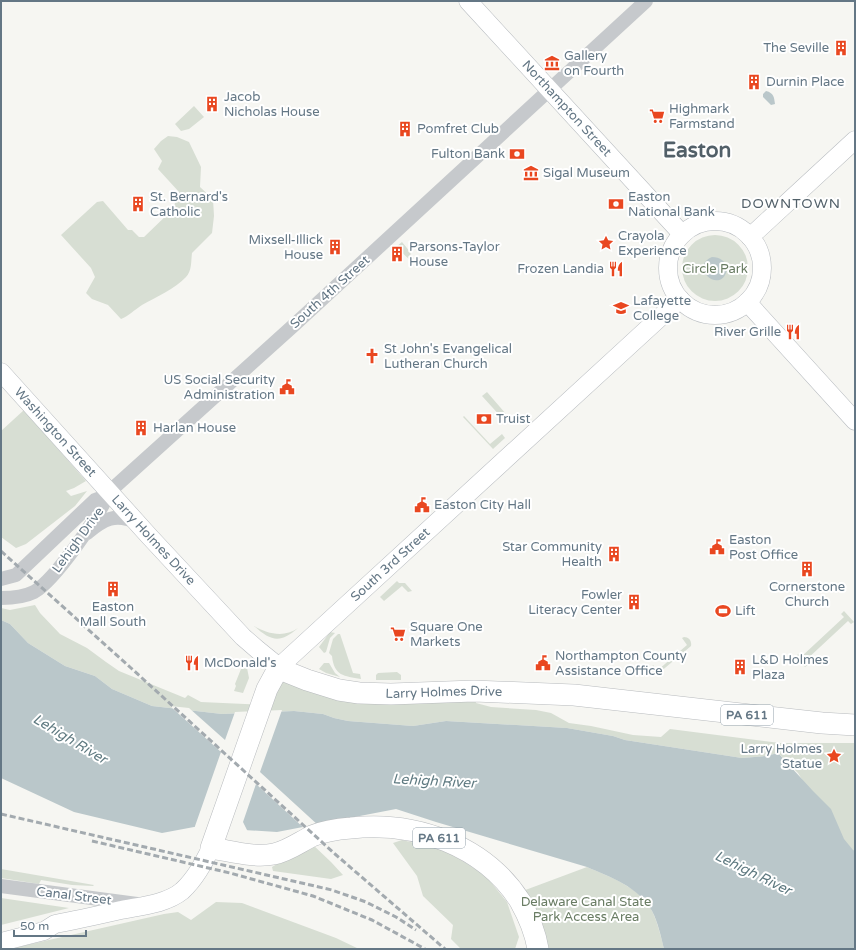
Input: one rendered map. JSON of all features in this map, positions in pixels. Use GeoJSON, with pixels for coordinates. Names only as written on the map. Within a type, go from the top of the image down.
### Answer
{"type":"FeatureCollection","features":[{"type":"Feature","properties":{"kind":"highway","name":"South 3rd Street"},"geometry":{"type":"LineString","coordinates":[[213,843],[269,684],[279,667]]}},
{"type":"Feature","properties":{"kind":"highway","name":"Larry Holmes Drive"},"geometry":{"type":"LineString","coordinates":[[279,667],[307,680],[339,690],[359,693],[391,694],[474,691],[574,695],[855,726]]}},
{"type":"Feature","properties":{"kind":"highway","name":"PA 611"},"geometry":{"type":"LineString","coordinates":[[213,843],[258,855],[272,854],[287,850],[317,834],[359,827],[380,827],[407,830],[433,836],[457,845],[474,854],[502,878],[511,888],[526,912],[534,929],[538,949]]}},
{"type":"Feature","properties":{"kind":"main road","name":"Northampton Street"},"geometry":{"type":"LineString","coordinates":[[468,1],[682,234]]}},
{"type":"Feature","properties":{"kind":"main road"},"geometry":{"type":"LineString","coordinates":[[750,237],[855,140]]}},
{"type":"Feature","properties":{"kind":"main road"},"geometry":{"type":"LineString","coordinates":[[717,221],[740,228],[750,237],[757,247],[762,264],[762,273],[755,293],[746,302],[730,312],[714,315],[698,312],[689,308],[673,289],[669,279],[668,266],[675,243],[682,234],[692,226],[717,221]]}},
{"type":"Feature","properties":{"kind":"main road","name":"South 3rd Street"},"geometry":{"type":"LineString","coordinates":[[279,667],[680,299]]}},
{"type":"Feature","properties":{"kind":"main road"},"geometry":{"type":"LineString","coordinates":[[746,302],[855,421]]}},
{"type":"Feature","properties":{"kind":"main road","name":"Washington Street"},"geometry":{"type":"LineString","coordinates":[[1,372],[109,492]]}},
{"type":"Feature","properties":{"kind":"main road","name":"Larry Holmes Drive"},"geometry":{"type":"LineString","coordinates":[[109,492],[243,637],[279,667]]}},
{"type":"Feature","properties":{"kind":"main road"},"geometry":{"type":"LineString","coordinates":[[1,931],[40,922],[55,924],[147,905],[172,898],[197,874],[213,843]]}},
{"type":"Feature","properties":{"kind":"main road"},"geometry":{"type":"LineString","coordinates":[[1,942],[44,931],[55,924]]}},
{"type":"Feature","properties":{"kind":"street","name":"South 4th Street"},"geometry":{"type":"LineString","coordinates":[[109,492],[293,326],[646,1]]}},
{"type":"Feature","properties":{"kind":"street","name":"Lehigh Drive"},"geometry":{"type":"LineString","coordinates":[[1,598],[15,597],[34,591],[54,573],[77,544],[106,501],[109,492]]}},
{"type":"Feature","properties":{"kind":"street","name":"Lehigh Drive"},"geometry":{"type":"LineString","coordinates":[[1,580],[16,575],[95,500],[103,497],[109,492]]}},
{"type":"Feature","properties":{"kind":"street"},"geometry":{"type":"LineString","coordinates":[[77,544],[92,529],[114,517],[122,517],[136,522]]}},
{"type":"Feature","properties":{"kind":"street","name":"Canal Street"},"geometry":{"type":"LineString","coordinates":[[1,886],[147,905]]}},
{"type":"Feature","properties":{"kind":"green space"},"geometry":{"type":"Polygon","coordinates":[[[194,106],[204,117],[189,129],[181,131],[175,124],[194,106]]]}},
{"type":"Feature","properties":{"kind":"green space"},"geometry":{"type":"Polygon","coordinates":[[[168,136],[177,137],[189,142],[201,167],[200,187],[213,199],[214,216],[212,233],[192,253],[191,266],[188,275],[182,281],[121,319],[108,305],[92,299],[86,293],[95,277],[91,268],[61,235],[97,202],[103,201],[128,230],[132,230],[139,237],[144,237],[172,210],[179,194],[179,192],[158,169],[162,161],[154,149],[168,136]]]}},
{"type":"Feature","properties":{"kind":"green space","name":"Circle Park"},"geometry":{"type":"Polygon","coordinates":[[[715,235],[728,238],[738,245],[745,255],[748,268],[745,281],[738,291],[728,298],[715,301],[702,298],[692,291],[685,281],[682,268],[685,255],[692,245],[702,238],[715,235]]]}},
{"type":"Feature","properties":{"kind":"green space"},"geometry":{"type":"Polygon","coordinates":[[[402,242],[414,258],[411,261],[396,247],[402,242]]]}},
{"type":"Feature","properties":{"kind":"green space"},"geometry":{"type":"Polygon","coordinates":[[[487,392],[506,414],[502,418],[482,396],[487,392]]]}},
{"type":"Feature","properties":{"kind":"green space"},"geometry":{"type":"Polygon","coordinates":[[[24,410],[86,481],[66,491],[71,496],[87,491],[75,506],[26,544],[16,548],[1,537],[1,431],[24,410]]]}},
{"type":"Feature","properties":{"kind":"green space"},"geometry":{"type":"Polygon","coordinates":[[[464,416],[490,444],[502,434],[505,438],[493,449],[463,417],[464,416]]]}},
{"type":"Feature","properties":{"kind":"green space"},"geometry":{"type":"Polygon","coordinates":[[[397,581],[399,583],[405,583],[412,591],[408,592],[402,586],[384,601],[380,597],[397,581]]]}},
{"type":"Feature","properties":{"kind":"green space"},"geometry":{"type":"Polygon","coordinates":[[[35,605],[40,613],[60,634],[87,648],[119,671],[185,698],[188,695],[201,702],[267,705],[273,676],[307,680],[474,691],[476,703],[491,707],[536,710],[551,713],[569,723],[633,735],[661,737],[670,729],[780,743],[855,743],[855,866],[798,773],[778,753],[766,756],[742,758],[625,740],[613,736],[567,728],[446,721],[413,726],[348,721],[323,714],[294,711],[222,714],[152,706],[112,689],[95,676],[65,666],[28,643],[10,624],[1,620],[1,608],[10,610],[35,605]]]}},
{"type":"Feature","properties":{"kind":"green space"},"geometry":{"type":"Polygon","coordinates":[[[844,611],[854,622],[851,624],[848,621],[805,661],[808,665],[805,667],[796,657],[798,654],[801,657],[844,617],[841,614],[844,611]]]}},
{"type":"Feature","properties":{"kind":"green space"},"geometry":{"type":"Polygon","coordinates":[[[254,626],[276,634],[287,633],[298,628],[286,637],[276,639],[266,635],[254,626]]]}},
{"type":"Feature","properties":{"kind":"green space"},"geometry":{"type":"Polygon","coordinates":[[[330,632],[335,633],[330,638],[326,652],[324,653],[319,647],[330,632]]]}},
{"type":"Feature","properties":{"kind":"green space"},"geometry":{"type":"Polygon","coordinates":[[[340,634],[353,673],[360,674],[361,679],[345,676],[335,668],[332,656],[329,653],[333,639],[340,634]]]}},
{"type":"Feature","properties":{"kind":"green space"},"geometry":{"type":"Polygon","coordinates":[[[684,637],[690,640],[691,646],[659,673],[653,672],[651,669],[653,665],[658,670],[687,645],[682,638],[684,637]]]}},
{"type":"Feature","properties":{"kind":"green space"},"geometry":{"type":"Polygon","coordinates":[[[324,663],[329,663],[335,673],[340,677],[326,673],[319,669],[324,663]]]}},
{"type":"Feature","properties":{"kind":"green space"},"geometry":{"type":"Polygon","coordinates":[[[247,668],[249,678],[243,693],[234,691],[241,669],[247,668]]]}},
{"type":"Feature","properties":{"kind":"green space"},"geometry":{"type":"Polygon","coordinates":[[[397,672],[401,675],[401,680],[376,680],[376,675],[378,673],[397,672]]]}},
{"type":"Feature","properties":{"kind":"green space"},"geometry":{"type":"Polygon","coordinates":[[[402,840],[445,850],[485,875],[507,902],[519,937],[515,949],[461,949],[451,939],[453,925],[423,896],[417,876],[393,843],[402,840]]]}},
{"type":"Feature","properties":{"kind":"green space"},"geometry":{"type":"Polygon","coordinates":[[[311,843],[343,875],[331,879],[273,871],[272,867],[311,843]]]}},
{"type":"Feature","properties":{"kind":"green space","name":"Delaware Canal State Park Access Area"},"geometry":{"type":"Polygon","coordinates":[[[587,867],[624,884],[648,904],[658,926],[664,949],[543,949],[520,892],[587,867]]]}},
{"type":"Feature","properties":{"kind":"green space"},"geometry":{"type":"Polygon","coordinates":[[[1,869],[94,885],[72,885],[41,880],[39,884],[1,878],[1,869]]]}},
{"type":"Feature","properties":{"kind":"green space"},"geometry":{"type":"Polygon","coordinates":[[[1,898],[69,908],[1,925],[1,898]]]}},
{"type":"Feature","properties":{"kind":"green space"},"geometry":{"type":"Polygon","coordinates":[[[216,902],[242,903],[336,938],[359,949],[9,949],[164,914],[178,912],[191,920],[216,902]]]}},
{"type":"Feature","properties":{"kind":"water"},"geometry":{"type":"Polygon","coordinates":[[[766,91],[771,93],[775,104],[771,105],[763,97],[763,94],[766,91]]]}},
{"type":"Feature","properties":{"kind":"water"},"geometry":{"type":"Polygon","coordinates":[[[712,257],[724,261],[727,269],[722,278],[717,280],[707,276],[704,272],[703,267],[706,261],[712,257]]]}},
{"type":"Feature","properties":{"kind":"water","name":"Lehigh River"},"geometry":{"type":"Polygon","coordinates":[[[1,620],[10,624],[28,643],[65,666],[95,676],[112,689],[152,706],[222,714],[294,711],[323,714],[348,721],[413,726],[446,721],[567,728],[613,736],[625,740],[742,758],[766,756],[778,753],[831,809],[844,839],[855,851],[855,949],[664,949],[652,911],[640,895],[614,879],[587,867],[396,809],[277,832],[194,827],[162,833],[74,812],[1,778],[1,620]]]}},
{"type":"Feature","properties":{"kind":"pier"},"geometry":{"type":"Polygon","coordinates":[[[170,706],[189,708],[225,740],[235,712],[282,710],[260,772],[319,826],[305,829],[256,784],[243,822],[248,832],[194,829],[221,752],[170,706]]]}},
{"type":"Feature","properties":{"kind":"railway"},"geometry":{"type":"LineString","coordinates":[[1,551],[335,854],[445,949]]}},
{"type":"Feature","properties":{"kind":"railway"},"geometry":{"type":"LineString","coordinates":[[1,814],[332,890],[366,902],[396,917],[416,930]]}},
{"type":"Feature","properties":{"kind":"railway"},"geometry":{"type":"LineString","coordinates":[[92,841],[230,873],[313,896],[372,920],[425,949]]}},
{"type":"Feature","properties":{"kind":"place","name":"The Seville"},"geometry":{"type":"Point","coordinates":[841,48]}},
{"type":"Feature","properties":{"kind":"place","name":"Gallery on Fourth"},"geometry":{"type":"Point","coordinates":[552,63]}},
{"type":"Feature","properties":{"kind":"place","name":"Durnin Place"},"geometry":{"type":"Point","coordinates":[754,82]}},
{"type":"Feature","properties":{"kind":"place","name":"Jacob Nicholas House"},"geometry":{"type":"Point","coordinates":[212,104]}},
{"type":"Feature","properties":{"kind":"place","name":"Highmark Farmstand"},"geometry":{"type":"Point","coordinates":[657,116]}},
{"type":"Feature","properties":{"kind":"place","name":"Pomfret Club"},"geometry":{"type":"Point","coordinates":[405,129]}},
{"type":"Feature","properties":{"kind":"place","name":"Fulton Bank"},"geometry":{"type":"Point","coordinates":[517,154]}},
{"type":"Feature","properties":{"kind":"place","name":"Sigal Museum"},"geometry":{"type":"Point","coordinates":[531,173]}},
{"type":"Feature","properties":{"kind":"place","name":"St. Bernard's Catholic"},"geometry":{"type":"Point","coordinates":[138,204]}},
{"type":"Feature","properties":{"kind":"place","name":"Easton National Bank"},"geometry":{"type":"Point","coordinates":[616,204]}},
{"type":"Feature","properties":{"kind":"place","name":"Crayola Experience"},"geometry":{"type":"Point","coordinates":[606,243]}},
{"type":"Feature","properties":{"kind":"place","name":"Mixsell-Illick House"},"geometry":{"type":"Point","coordinates":[335,247]}},
{"type":"Feature","properties":{"kind":"place","name":"Parsons-Taylor House"},"geometry":{"type":"Point","coordinates":[397,254]}},
{"type":"Feature","properties":{"kind":"place","name":"Frozen Landia"},"geometry":{"type":"Point","coordinates":[616,269]}},
{"type":"Feature","properties":{"kind":"place","name":"Lafayette College"},"geometry":{"type":"Point","coordinates":[621,308]}},
{"type":"Feature","properties":{"kind":"place","name":"River Grille"},"geometry":{"type":"Point","coordinates":[793,332]}},
{"type":"Feature","properties":{"kind":"place","name":"St John's Evangelical Lutheran Church"},"geometry":{"type":"Point","coordinates":[372,356]}},
{"type":"Feature","properties":{"kind":"place","name":"US Social Security Administration"},"geometry":{"type":"Point","coordinates":[287,387]}},
{"type":"Feature","properties":{"kind":"place","name":"Truist"},"geometry":{"type":"Point","coordinates":[484,419]}},
{"type":"Feature","properties":{"kind":"place","name":"Harlan House"},"geometry":{"type":"Point","coordinates":[141,428]}},
{"type":"Feature","properties":{"kind":"place","name":"Easton City Hall"},"geometry":{"type":"Point","coordinates":[422,505]}},
{"type":"Feature","properties":{"kind":"place","name":"Easton Post Office"},"geometry":{"type":"Point","coordinates":[717,547]}},
{"type":"Feature","properties":{"kind":"place","name":"Star Community Health"},"geometry":{"type":"Point","coordinates":[614,554]}},
{"type":"Feature","properties":{"kind":"place","name":"Cornerstone Church"},"geometry":{"type":"Point","coordinates":[807,569]}},
{"type":"Feature","properties":{"kind":"place","name":"Easton Mall South"},"geometry":{"type":"Point","coordinates":[113,589]}},
{"type":"Feature","properties":{"kind":"place","name":"Fowler Literacy Center"},"geometry":{"type":"Point","coordinates":[634,602]}},
{"type":"Feature","properties":{"kind":"place","name":"Lift"},"geometry":{"type":"Point","coordinates":[723,611]}},
{"type":"Feature","properties":{"kind":"place","name":"Square One Markets"},"geometry":{"type":"Point","coordinates":[398,634]}},
{"type":"Feature","properties":{"kind":"place","name":"McDonald's"},"geometry":{"type":"Point","coordinates":[192,663]}},
{"type":"Feature","properties":{"kind":"place","name":"Northampton County Assistance Office"},"geometry":{"type":"Point","coordinates":[543,663]}},
{"type":"Feature","properties":{"kind":"place","name":"L&D Holmes Plaza"},"geometry":{"type":"Point","coordinates":[740,667]}},
{"type":"Feature","properties":{"kind":"place","name":"Larry Holmes Statue"},"geometry":{"type":"Point","coordinates":[834,756]}},
{"type":"Feature","properties":{"kind":"district","name":"Easton"},"geometry":{"type":"Point","coordinates":[697,150]}},
{"type":"Feature","properties":{"kind":"district","name":"DOWNTOWN"},"geometry":{"type":"Point","coordinates":[791,203]}}]}
